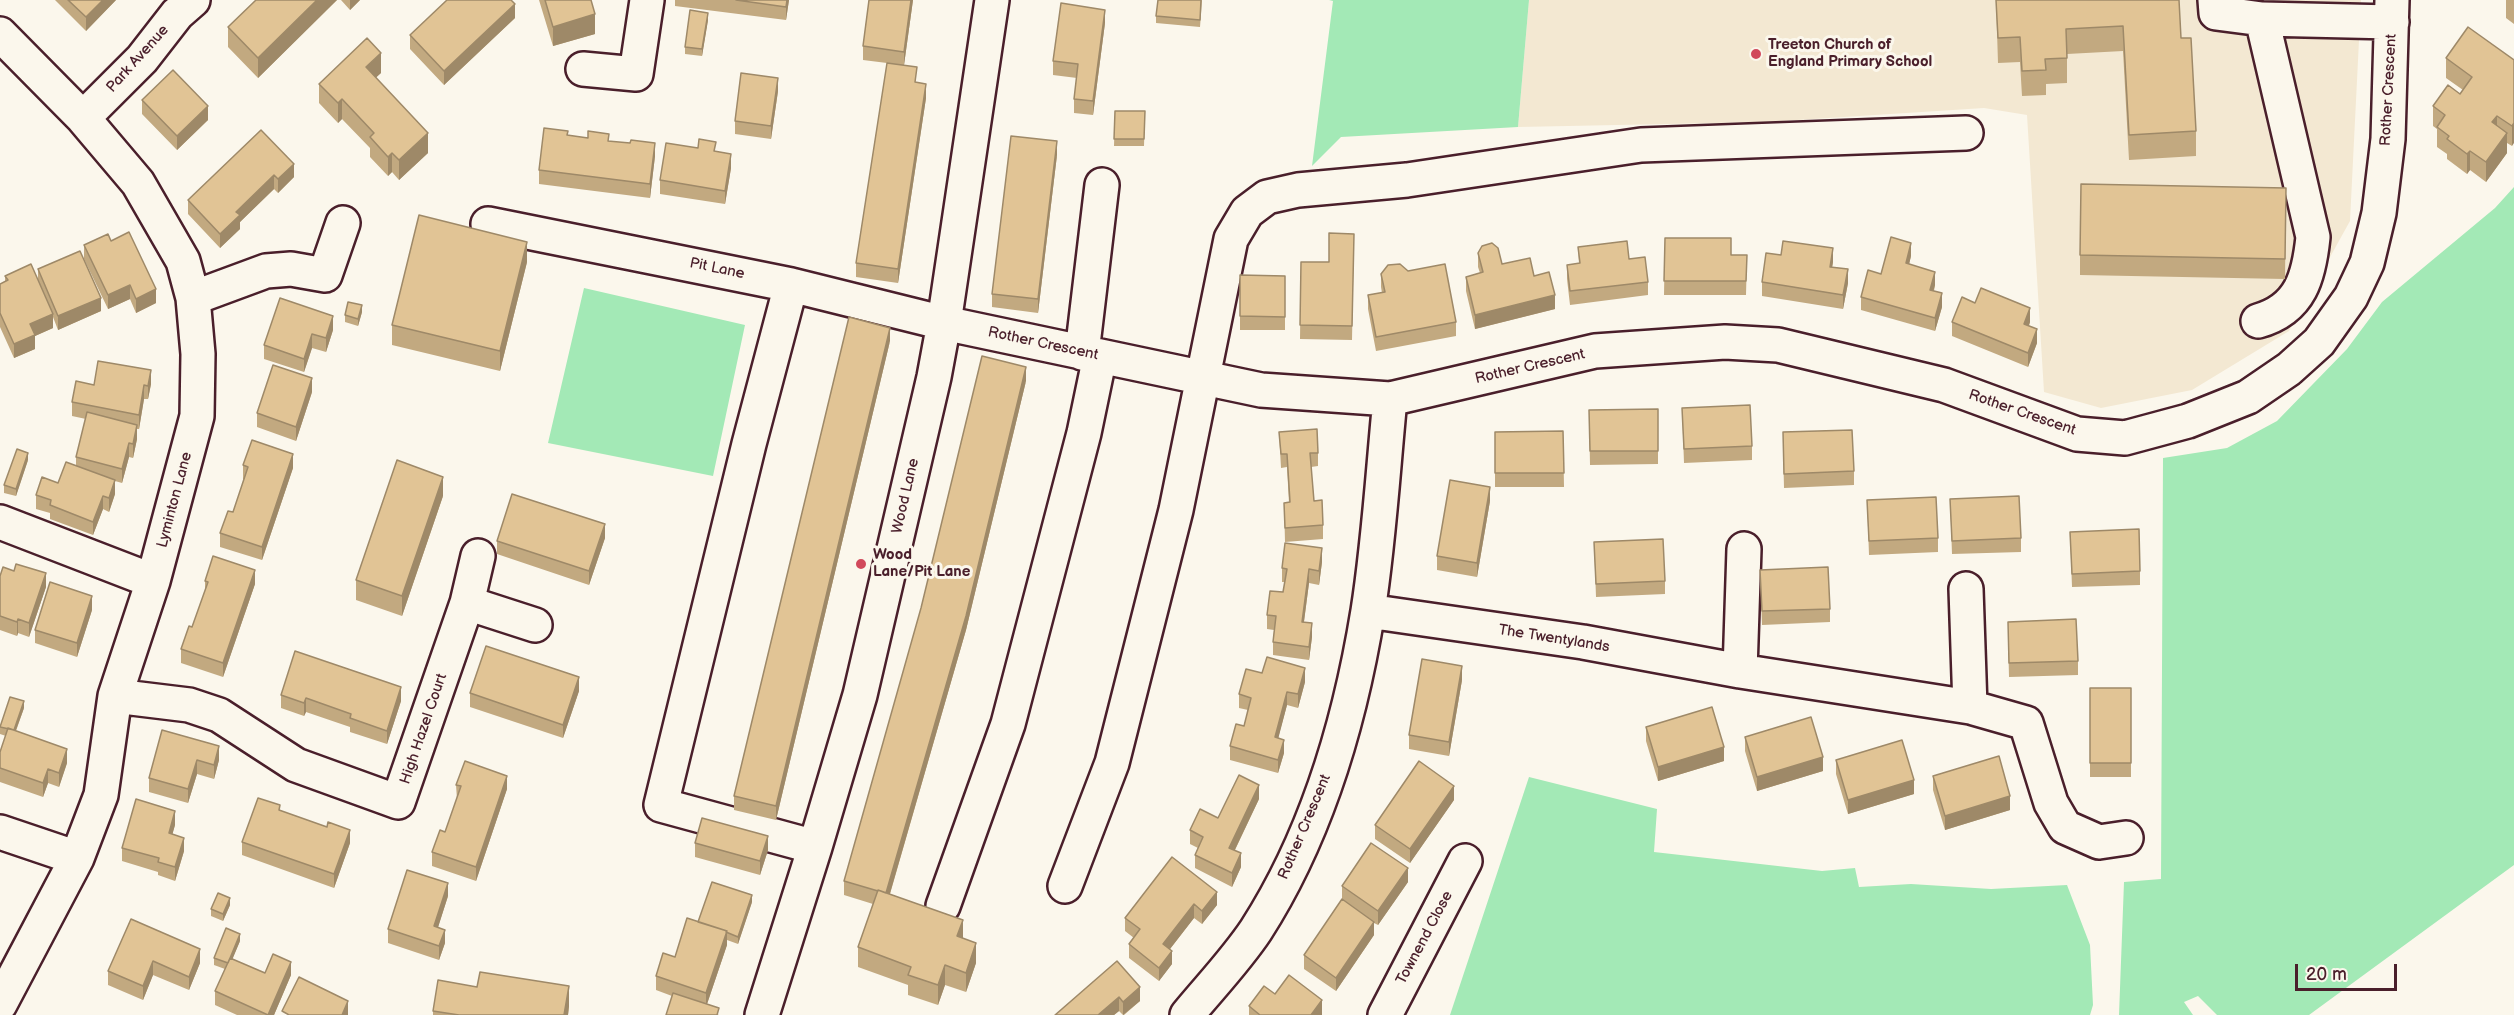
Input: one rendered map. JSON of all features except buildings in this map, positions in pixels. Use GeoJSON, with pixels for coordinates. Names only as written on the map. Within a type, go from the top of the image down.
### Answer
{"type":"FeatureCollection","features":[{"type":"Feature","properties":{"kind":"street","name":"Park Avenue"},"geometry":{"type":"LineString","coordinates":[[83,118],[142,59],[177,14],[193,0]]}},
{"type":"Feature","properties":{"kind":"street"},"geometry":{"type":"LineString","coordinates":[[583,69],[636,74],[648,0]]}},
{"type":"Feature","properties":{"kind":"street","name":"Wood Lane"},"geometry":{"type":"LineString","coordinates":[[762,1015],[816,847],[860,695],[944,323],[992,0]]}},
{"type":"Feature","properties":{"kind":"street"},"geometry":{"type":"LineString","coordinates":[[2215,0],[2216,14],[2262,19],[2392,11]]}},
{"type":"Feature","properties":{"kind":"street","name":"Rother Crescent"},"geometry":{"type":"LineString","coordinates":[[944,323],[1261,390],[1390,399],[1595,351],[1725,342],[1778,345],[1944,385],[2077,434],[2125,438],[2188,422],[2248,397],[2289,369],[2319,342],[2351,297],[2367,263],[2379,213],[2388,139],[2392,11]]}},
{"type":"Feature","properties":{"kind":"street"},"geometry":{"type":"LineString","coordinates":[[2258,321],[2275,316],[2290,303],[2303,285],[2310,265],[2313,237],[2262,19]]}},
{"type":"Feature","properties":{"kind":"street","name":"Lyminton Lane"},"geometry":{"type":"LineString","coordinates":[[0,34],[83,118],[138,183],[183,261],[193,298],[198,354],[197,416],[153,581],[115,696],[101,795],[77,858],[0,1004]]}},
{"type":"Feature","properties":{"kind":"street"},"geometry":{"type":"LineString","coordinates":[[1065,886],[1112,763],[1176,510],[1231,239],[1247,212],[1267,197],[1298,190],[1407,180],[1641,145],[1966,133]]}},
{"type":"Feature","properties":{"kind":"street"},"geometry":{"type":"LineString","coordinates":[[943,906],[1008,724],[1084,433],[1102,184]]}},
{"type":"Feature","properties":{"kind":"street"},"geometry":{"type":"LineString","coordinates":[[193,298],[266,271],[291,269],[325,276],[343,223]]}},
{"type":"Feature","properties":{"kind":"street","name":"Pit Lane"},"geometry":{"type":"LineString","coordinates":[[488,224],[791,285],[944,323]]}},
{"type":"Feature","properties":{"kind":"street"},"geometry":{"type":"LineString","coordinates":[[791,285],[661,805],[816,847]]}},
{"type":"Feature","properties":{"kind":"street","name":"Rother Crescent"},"geometry":{"type":"LineString","coordinates":[[1187,1015],[1255,931],[1288,871],[1320,801],[1345,723],[1368,611],[1390,399]]}},
{"type":"Feature","properties":{"kind":"street"},"geometry":{"type":"LineString","coordinates":[[0,522],[153,581]]}},
{"type":"Feature","properties":{"kind":"street"},"geometry":{"type":"LineString","coordinates":[[1740,671],[1744,549]]}},
{"type":"Feature","properties":{"kind":"street","name":"High Hazel Court"},"geometry":{"type":"LineString","coordinates":[[115,696],[189,705],[219,715],[296,765],[399,802],[467,603],[478,556]]}},
{"type":"Feature","properties":{"kind":"street"},"geometry":{"type":"LineString","coordinates":[[1966,589],[1971,707]]}},
{"type":"Feature","properties":{"kind":"street"},"geometry":{"type":"LineString","coordinates":[[467,603],[535,625]]}},
{"type":"Feature","properties":{"kind":"street","name":"The Twentylands"},"geometry":{"type":"LineString","coordinates":[[1368,611],[1583,642],[1740,671],[1971,707],[2026,723],[2051,803],[2065,827],[2099,842],[2126,838]]}},
{"type":"Feature","properties":{"kind":"street"},"geometry":{"type":"LineString","coordinates":[[0,832],[77,858]]}},
{"type":"Feature","properties":{"kind":"street","name":"Townend Close"},"geometry":{"type":"LineString","coordinates":[[1385,1015],[1465,861]]}},
{"type":"Feature","properties":{"kind":"shaded area"},"geometry":{"type":"Polygon","coordinates":[[[1529,0],[2361,0],[2350,221],[2289,331],[2192,390],[2101,408],[2044,392],[2027,115],[1984,108],[1766,122],[1518,127],[1529,0]]]}},
{"type":"Feature","properties":{"kind":"green space"},"geometry":{"type":"Polygon","coordinates":[[[1329,0],[1529,0],[1518,127],[1341,137],[1312,166],[1333,1],[1329,0]]]}},
{"type":"Feature","properties":{"kind":"green space"},"geometry":{"type":"Polygon","coordinates":[[[2514,187],[2514,865],[2309,1015],[2217,1015],[2198,996],[2184,1002],[2193,1015],[2119,1015],[2124,882],[2161,879],[2163,458],[2227,448],[2277,421],[2347,349],[2382,302],[2495,208],[2514,187]]]}},
{"type":"Feature","properties":{"kind":"green space"},"geometry":{"type":"Polygon","coordinates":[[[584,288],[745,325],[713,476],[548,443],[584,288]]]}},
{"type":"Feature","properties":{"kind":"green space"},"geometry":{"type":"Polygon","coordinates":[[[1529,777],[1657,809],[1654,852],[1822,871],[1855,868],[1859,887],[1911,884],[1991,889],[2067,885],[2090,945],[2093,1005],[2090,1015],[1450,1015],[1529,777]]]}},
{"type":"Feature","properties":{"kind":"place","name":"Treeton Church of England Primary School"},"geometry":{"type":"Point","coordinates":[1756,54]}},
{"type":"Feature","properties":{"kind":"place","name":"Wood Lane/Pit Lane"},"geometry":{"type":"Point","coordinates":[861,564]}}]}
